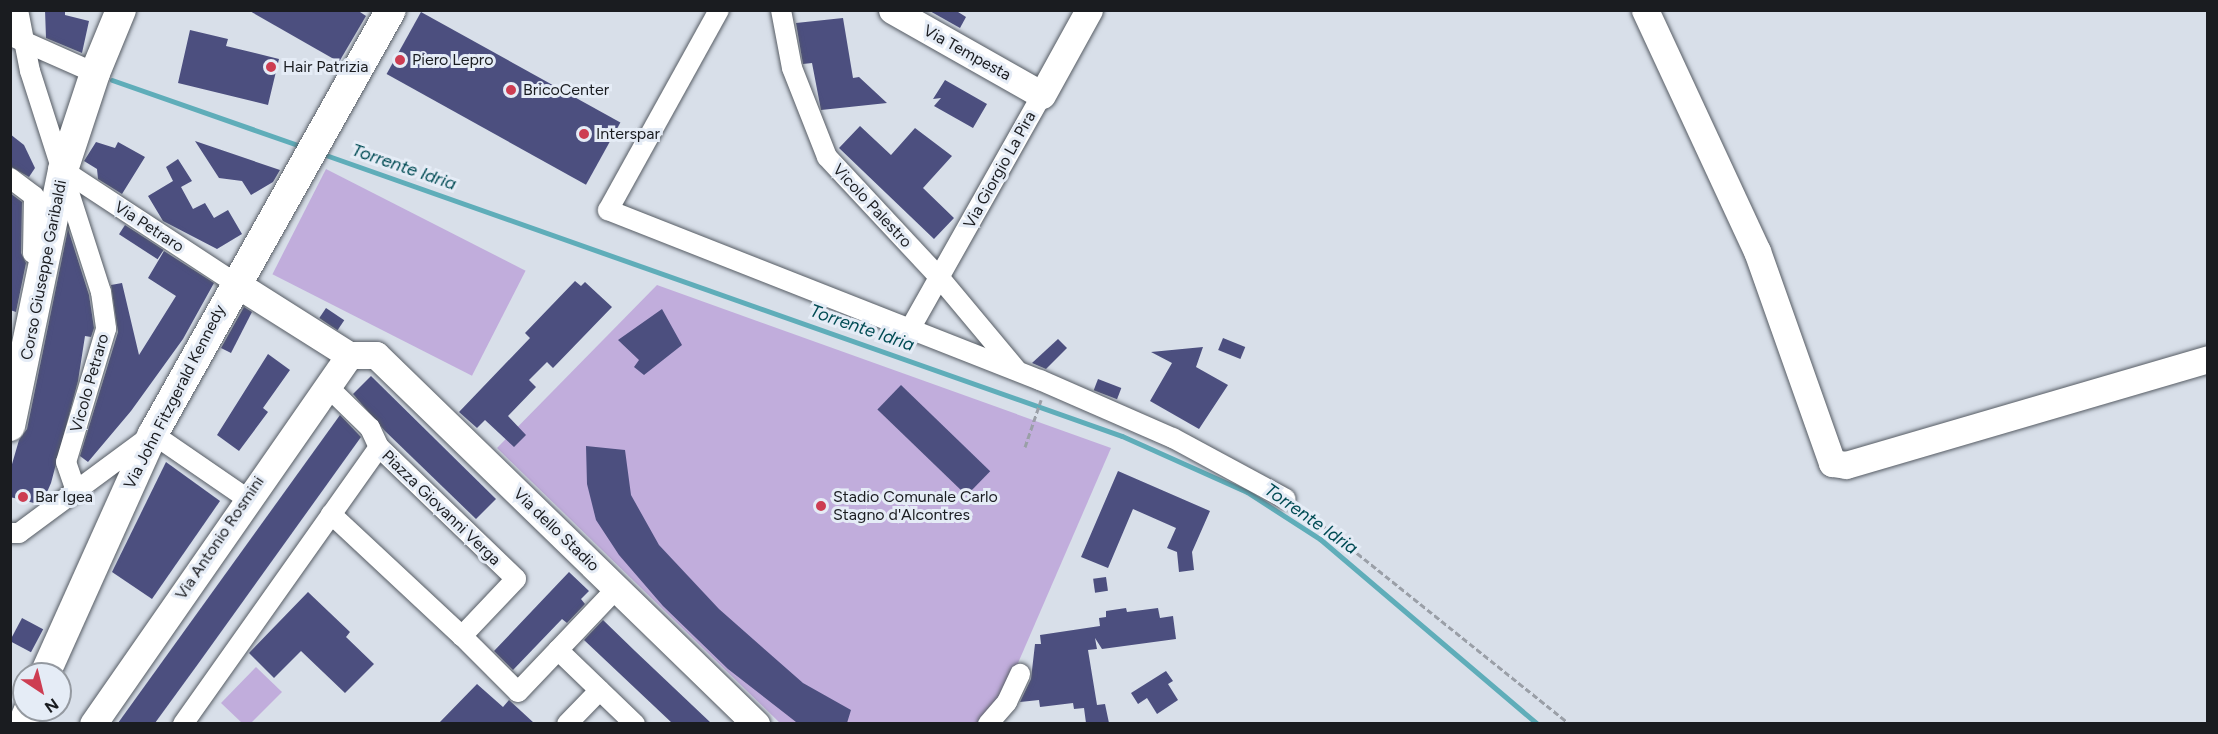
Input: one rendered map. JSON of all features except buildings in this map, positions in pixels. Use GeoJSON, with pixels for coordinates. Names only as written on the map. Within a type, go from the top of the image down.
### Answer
{"type":"FeatureCollection","features":[{"type":"Feature","properties":{"kind":"main road"},"geometry":{"type":"LineString","coordinates":[[63,170],[95,73],[121,10]]}},
{"type":"Feature","properties":{"kind":"main road","name":"Via John Fitzgerald Kennedy"},"geometry":{"type":"LineString","coordinates":[[50,662],[153,434],[235,284],[391,10]]}},
{"type":"Feature","properties":{"kind":"main road","name":"Corso Giuseppe Garibaldi"},"geometry":{"type":"LineString","coordinates":[[10,426],[28,356],[44,256],[63,170]]}},
{"type":"Feature","properties":{"kind":"street"},"geometry":{"type":"LineString","coordinates":[[719,10],[608,210],[1018,371],[1173,438],[1286,499]]}},
{"type":"Feature","properties":{"kind":"street","name":"Vicolo Palestro"},"geometry":{"type":"LineString","coordinates":[[781,10],[792,69],[827,157],[939,277],[1018,371]]}},
{"type":"Feature","properties":{"kind":"street","name":"Via Tempesta"},"geometry":{"type":"LineString","coordinates":[[892,10],[1042,95]]}},
{"type":"Feature","properties":{"kind":"street","name":"Via Giorgio La Pira"},"geometry":{"type":"LineString","coordinates":[[910,329],[1089,10]]}},
{"type":"Feature","properties":{"kind":"street"},"geometry":{"type":"LineString","coordinates":[[1645,10],[1762,262],[1832,463],[1846,465],[2208,359]]}},
{"type":"Feature","properties":{"kind":"street","name":"Corso Giuseppe Garibaldi"},"geometry":{"type":"LineString","coordinates":[[16,11],[16,39],[30,71],[63,170]]}},
{"type":"Feature","properties":{"kind":"street"},"geometry":{"type":"LineString","coordinates":[[16,39],[95,73]]}},
{"type":"Feature","properties":{"kind":"street"},"geometry":{"type":"LineString","coordinates":[[10,62],[30,71]]}},
{"type":"Feature","properties":{"kind":"street","name":"Via Petraro"},"geometry":{"type":"LineString","coordinates":[[63,170],[235,284]]}},
{"type":"Feature","properties":{"kind":"street","name":"Vicolo Petraro"},"geometry":{"type":"LineString","coordinates":[[63,170],[101,291],[106,329],[66,462],[76,491]]}},
{"type":"Feature","properties":{"kind":"street"},"geometry":{"type":"LineString","coordinates":[[10,178],[34,196],[33,253],[44,256]]}},
{"type":"Feature","properties":{"kind":"street"},"geometry":{"type":"LineString","coordinates":[[235,284],[349,355]]}},
{"type":"Feature","properties":{"kind":"street","name":"Via Antonio Rosmini"},"geometry":{"type":"LineString","coordinates":[[93,723],[246,498],[349,355]]}},
{"type":"Feature","properties":{"kind":"street","name":"Via dello Stadio"},"geometry":{"type":"LineString","coordinates":[[349,355],[376,355],[756,723]]}},
{"type":"Feature","properties":{"kind":"street"},"geometry":{"type":"LineString","coordinates":[[327,386],[370,428],[379,447]]}},
{"type":"Feature","properties":{"kind":"street"},"geometry":{"type":"LineString","coordinates":[[10,533],[19,534],[153,434],[246,498]]}},
{"type":"Feature","properties":{"kind":"street","name":"Piazza Giovanni Verga"},"geometry":{"type":"LineString","coordinates":[[183,723],[379,447],[516,579],[462,636]]}},
{"type":"Feature","properties":{"kind":"street"},"geometry":{"type":"LineString","coordinates":[[331,514],[462,636],[518,692],[617,588]]}},
{"type":"Feature","properties":{"kind":"street"},"geometry":{"type":"LineString","coordinates":[[558,650],[635,723]]}},
{"type":"Feature","properties":{"kind":"street"},"geometry":{"type":"LineString","coordinates":[[988,723],[1007,702],[1020,674]]}},
{"type":"Feature","properties":{"kind":"street"},"geometry":{"type":"LineString","coordinates":[[567,723],[600,690]]}},
{"type":"Feature","properties":{"kind":"path"},"geometry":{"type":"LineString","coordinates":[[1025,447],[1043,393]]}},
{"type":"Feature","properties":{"kind":"path"},"geometry":{"type":"LineString","coordinates":[[1286,499],[1334,531],[1570,723]]}},
{"type":"Feature","properties":{"kind":"shaded area"},"geometry":{"type":"Polygon","coordinates":[[[326,169],[526,271],[472,376],[272,274],[326,169]]]}},
{"type":"Feature","properties":{"kind":"shaded area","name":"Stadio Comunale Carlo Stagno d'Alcontres"},"geometry":{"type":"Polygon","coordinates":[[[657,285],[1111,448],[1009,684],[978,724],[781,724],[497,448],[657,285]]]}},
{"type":"Feature","properties":{"kind":"shaded area"},"geometry":{"type":"Polygon","coordinates":[[[256,667],[282,692],[251,723],[242,723],[221,703],[256,667]]]}},
{"type":"Feature","properties":{"kind":"waterway","name":"Torrente Idria"},"geometry":{"type":"LineString","coordinates":[[112,80],[303,147]]}},
{"type":"Feature","properties":{"kind":"waterway","name":"Torrente Idria"},"geometry":{"type":"LineString","coordinates":[[320,153],[1122,436],[1247,492],[1320,539],[1537,724]]}},
{"type":"Feature","properties":{"kind":"place","name":"Piero Lepro"},"geometry":{"type":"Point","coordinates":[400,60]}},
{"type":"Feature","properties":{"kind":"place","name":"Hair Patrizia"},"geometry":{"type":"Point","coordinates":[271,67]}},
{"type":"Feature","properties":{"kind":"place","name":"BricoCenter"},"geometry":{"type":"Point","coordinates":[511,90]}},
{"type":"Feature","properties":{"kind":"place","name":"Interspar"},"geometry":{"type":"Point","coordinates":[584,134]}},
{"type":"Feature","properties":{"kind":"place","name":"Bar Igea"},"geometry":{"type":"Point","coordinates":[23,497]}},
{"type":"Feature","properties":{"kind":"place","name":"Stadio Comunale Carlo Stagno d'Alcontres"},"geometry":{"type":"Point","coordinates":[821,506]}}]}
